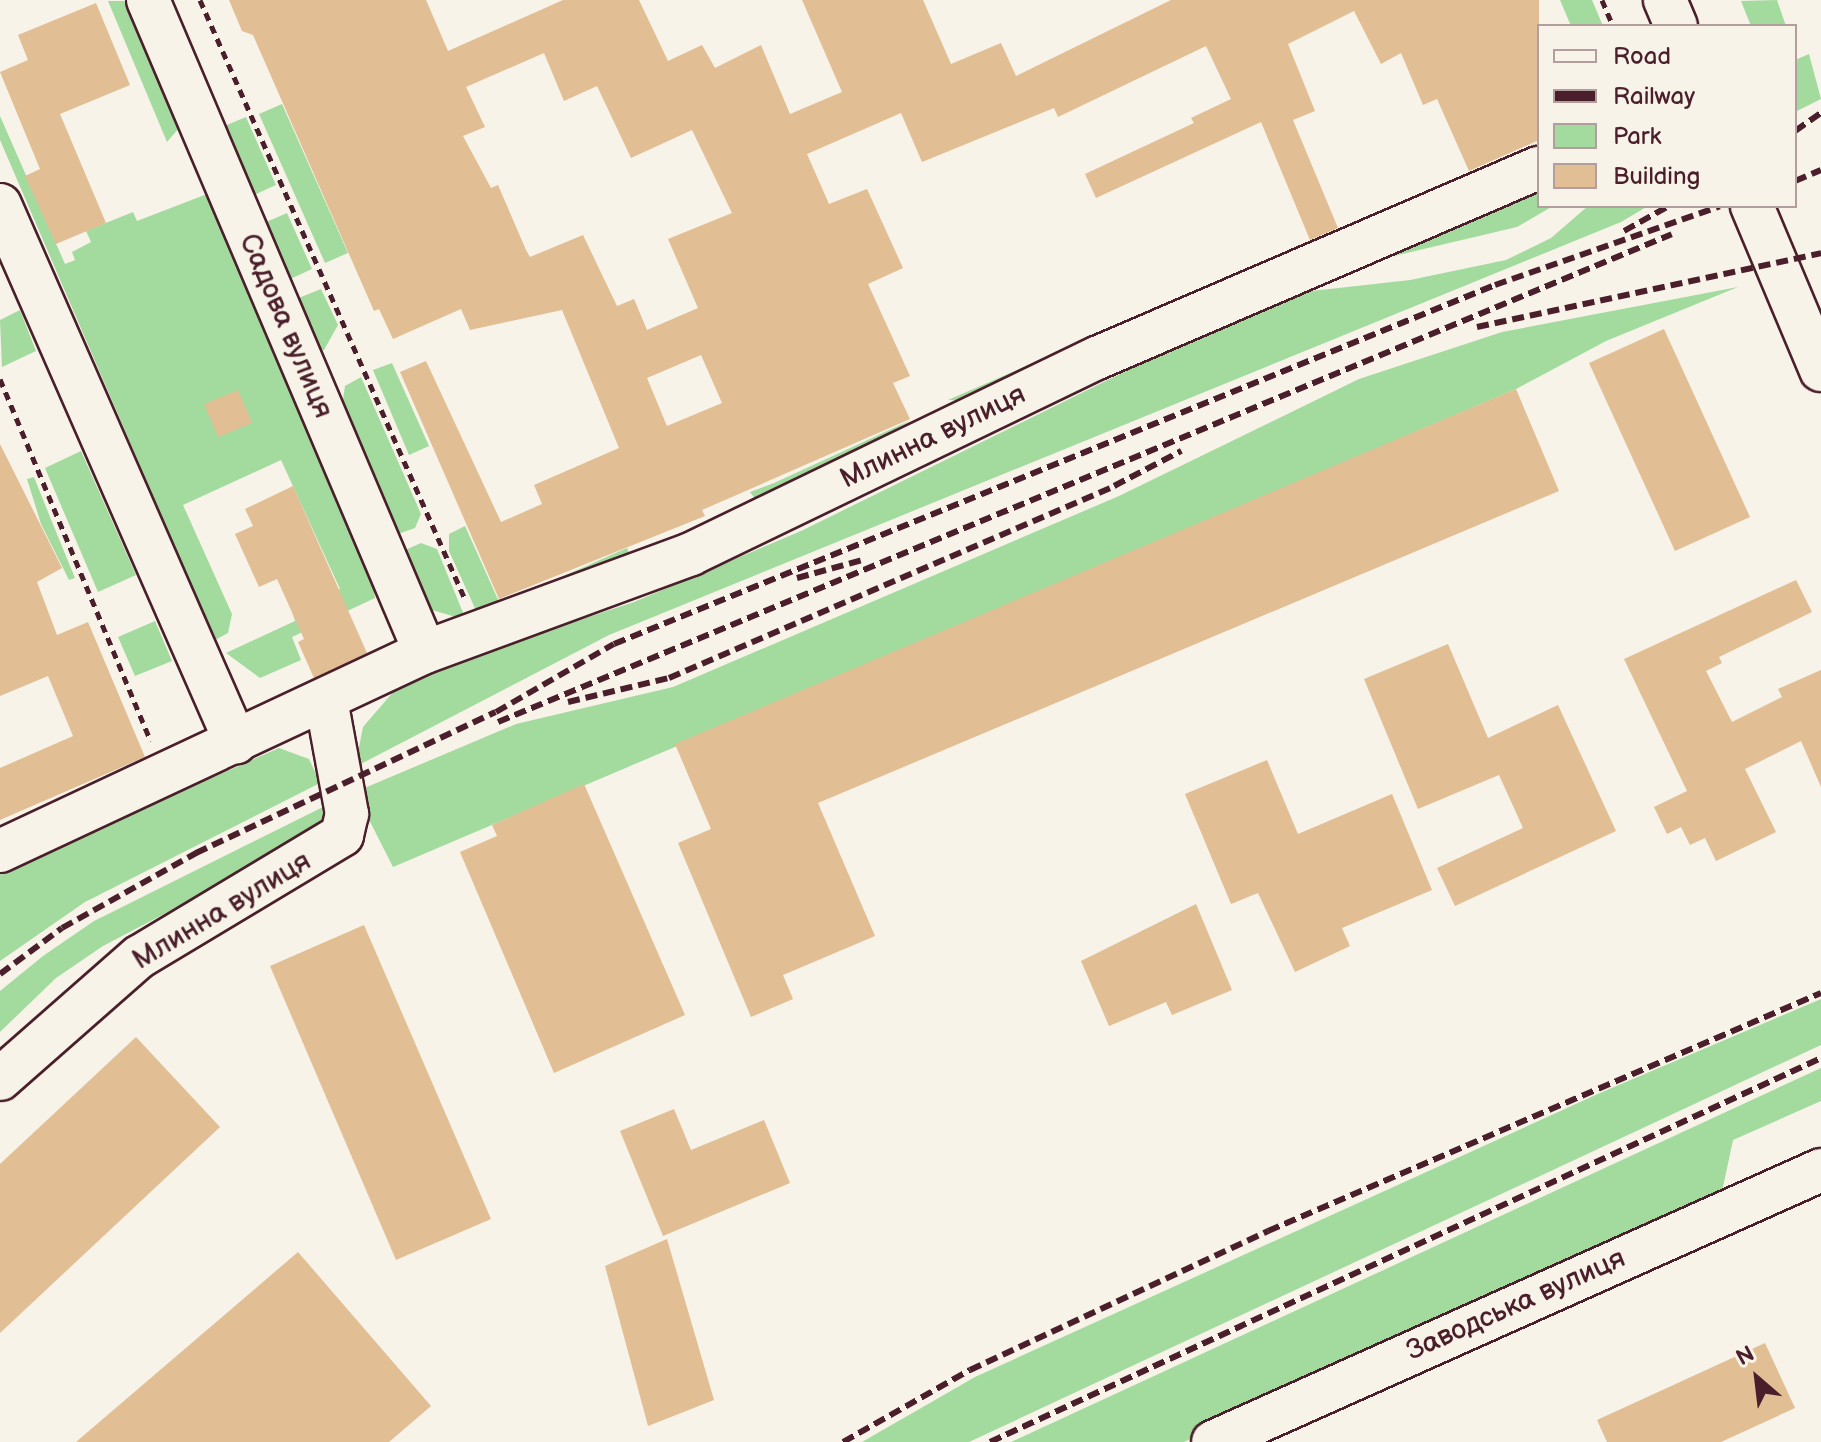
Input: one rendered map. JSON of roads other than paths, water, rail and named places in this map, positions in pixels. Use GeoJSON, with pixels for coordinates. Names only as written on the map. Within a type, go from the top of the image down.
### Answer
{"type":"FeatureCollection","features":[{"type":"Feature","properties":{"kind":"street","name":"Садова вулиця"},"geometry":{"type":"LineString","coordinates":[[148,0],[425,652]]}},
{"type":"Feature","properties":{"kind":"street"},"geometry":{"type":"LineString","coordinates":[[1665,0],[1675,24]]}},
{"type":"Feature","properties":{"kind":"street","name":"Млинна вулиця"},"geometry":{"type":"LineString","coordinates":[[0,851],[425,652],[691,554],[1086,363],[1537,169]]}},
{"type":"Feature","properties":{"kind":"street"},"geometry":{"type":"LineString","coordinates":[[0,205],[236,743]]}},
{"type":"Feature","properties":{"kind":"street"},"geometry":{"type":"LineString","coordinates":[[1753,208],[1821,370]]}},
{"type":"Feature","properties":{"kind":"street","name":"Млинна вулиця"},"geometry":{"type":"LineString","coordinates":[[0,1079],[139,957],[342,835],[347,814],[326,700]]}},
{"type":"Feature","properties":{"kind":"street","name":"Заводська вулиця"},"geometry":{"type":"LineString","coordinates":[[1213,1442],[1821,1170]]}},
{"type":"Feature","properties":{"kind":"railway"},"geometry":{"type":"LineString","coordinates":[[1797,130],[1821,113]]}},
{"type":"Feature","properties":{"kind":"railway"},"geometry":{"type":"LineString","coordinates":[[1797,180],[1821,170]]}},
{"type":"Feature","properties":{"kind":"railway"},"geometry":{"type":"LineString","coordinates":[[1624,231],[1665,208]]}},
{"type":"Feature","properties":{"kind":"railway"},"geometry":{"type":"LineString","coordinates":[[0,974],[62,928],[196,853],[496,712],[614,644],[1495,285],[1714,208]]}},
{"type":"Feature","properties":{"kind":"railway"},"geometry":{"type":"LineString","coordinates":[[498,722],[1672,234]]}},
{"type":"Feature","properties":{"kind":"railway"},"geometry":{"type":"LineString","coordinates":[[1477,327],[1821,253]]}},
{"type":"Feature","properties":{"kind":"railway"},"geometry":{"type":"LineString","coordinates":[[568,702],[669,678],[1114,486],[1181,451]]}},
{"type":"Feature","properties":{"kind":"railway"},"geometry":{"type":"LineString","coordinates":[[797,578],[866,559]]}},
{"type":"Feature","properties":{"kind":"railway"},"geometry":{"type":"LineString","coordinates":[[843,1442],[970,1370],[1268,1231],[1821,993]]}},
{"type":"Feature","properties":{"kind":"railway"},"geometry":{"type":"LineString","coordinates":[[990,1442],[1821,1058]]}}]}
